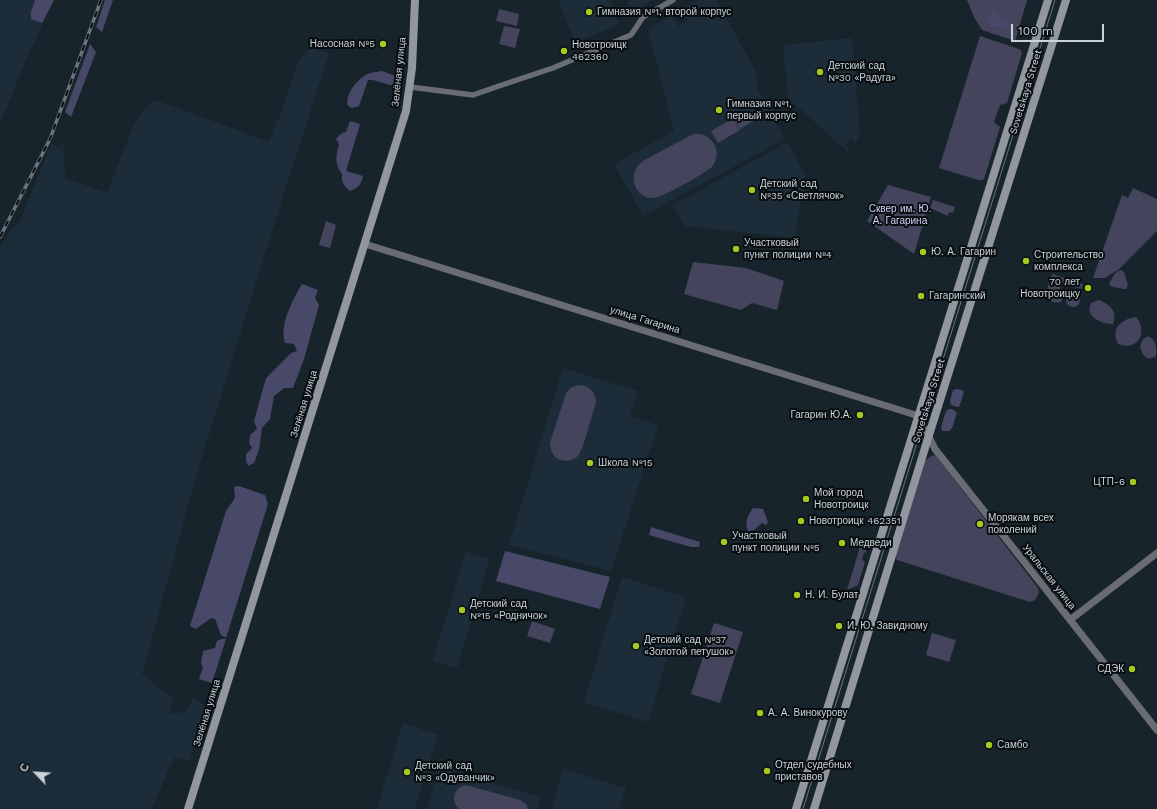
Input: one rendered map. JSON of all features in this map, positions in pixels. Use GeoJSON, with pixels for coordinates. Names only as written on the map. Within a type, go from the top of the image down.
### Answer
{"type":"FeatureCollection","features":[{"type":"Feature","properties":{"kind":"main road","name":"Зелёная улица"},"geometry":{"type":"LineString","coordinates":[[188,809],[406,111],[410,87],[415,0]]}},
{"type":"Feature","properties":{"kind":"main road","name":"Sovetskaya Street"},"geometry":{"type":"LineString","coordinates":[[796,809],[1048,0]]}},
{"type":"Feature","properties":{"kind":"main road","name":"Sovetskaya Street"},"geometry":{"type":"LineString","coordinates":[[814,809],[928,435],[1066,0]]}},
{"type":"Feature","properties":{"kind":"street"},"geometry":{"type":"LineString","coordinates":[[410,87],[473,95],[553,68],[632,35],[643,17],[673,0]]}},
{"type":"Feature","properties":{"kind":"street","name":"улица Гагарина"},"geometry":{"type":"LineString","coordinates":[[365,244],[919,416]]}},
{"type":"Feature","properties":{"kind":"street","name":"Уральская улица"},"geometry":{"type":"LineString","coordinates":[[919,416],[935,448],[1157,730]]}},
{"type":"Feature","properties":{"kind":"street"},"geometry":{"type":"LineString","coordinates":[[1070,620],[1157,553]]}},
{"type":"Feature","properties":{"kind":"shaded area"},"geometry":{"type":"Polygon","coordinates":[[[0,0],[54,0],[26,60],[0,124],[0,0]]]}},
{"type":"Feature","properties":{"kind":"shaded area"},"geometry":{"type":"Polygon","coordinates":[[[35,0],[54,0],[42,23],[31,19],[31,12],[35,0]]]}},
{"type":"Feature","properties":{"kind":"shaded area"},"geometry":{"type":"Polygon","coordinates":[[[105,0],[113,0],[102,32],[96,27],[105,0]]]}},
{"type":"Feature","properties":{"kind":"shaded area","name":"Гимназия №1, второй корпус"},"geometry":{"type":"Polygon","coordinates":[[[558,0],[610,0],[619,24],[575,43],[558,0]]]}},
{"type":"Feature","properties":{"kind":"shaded area"},"geometry":{"type":"Polygon","coordinates":[[[627,0],[653,0],[642,7],[630,11],[627,0]]]}},
{"type":"Feature","properties":{"kind":"shaded area","name":"Гимназия №1, первый корпус"},"geometry":{"type":"Polygon","coordinates":[[[699,0],[716,0],[756,71],[757,88],[785,139],[643,216],[614,164],[674,131],[648,29],[672,15],[679,27],[688,21],[682,9],[699,0]]]}},
{"type":"Feature","properties":{"kind":"shaded area"},"geometry":{"type":"Polygon","coordinates":[[[993,11],[996,12],[1002,19],[1011,23],[1010,29],[1006,31],[997,26],[990,26],[988,22],[988,15],[993,11]]]}},
{"type":"Feature","properties":{"kind":"shaded area","name":"Детский сад №30 «Радуга»"},"geometry":{"type":"Polygon","coordinates":[[[852,38],[860,133],[856,143],[851,138],[845,145],[850,150],[848,152],[788,98],[783,45],[852,38]]]}},
{"type":"Feature","properties":{"kind":"shaded area"},"geometry":{"type":"Polygon","coordinates":[[[90,44],[96,52],[71,117],[65,112],[90,44]]]}},
{"type":"Feature","properties":{"kind":"shaded area"},"geometry":{"type":"Polygon","coordinates":[[[311,48],[329,53],[195,480],[142,674],[173,699],[169,714],[186,712],[193,698],[207,706],[189,761],[175,757],[152,809],[0,809],[0,247],[14,226],[19,224],[51,144],[60,148],[63,143],[65,178],[107,193],[134,124],[143,110],[156,100],[269,142],[277,119],[279,120],[298,61],[311,48]]]}},
{"type":"Feature","properties":{"kind":"shaded area"},"geometry":{"type":"Polygon","coordinates":[[[382,71],[398,77],[397,87],[368,80],[359,106],[352,108],[348,106],[348,98],[355,84],[362,77],[368,74],[382,71]]]}},
{"type":"Feature","properties":{"kind":"shaded area"},"geometry":{"type":"Polygon","coordinates":[[[350,121],[360,124],[346,171],[363,176],[359,186],[350,191],[343,184],[342,174],[337,163],[339,144],[336,139],[342,133],[346,132],[350,121]]]}},
{"type":"Feature","properties":{"kind":"shaded area","name":"Детский сад №35 «Светлячок»"},"geometry":{"type":"Polygon","coordinates":[[[788,142],[805,175],[795,238],[684,226],[673,205],[788,142]]]}},
{"type":"Feature","properties":{"kind":"shaded area"},"geometry":{"type":"Polygon","coordinates":[[[302,284],[318,290],[315,298],[319,305],[304,359],[293,388],[284,388],[274,396],[270,419],[262,428],[259,450],[254,463],[248,466],[246,454],[252,448],[249,443],[250,435],[257,429],[254,421],[266,378],[291,353],[297,351],[294,344],[285,343],[284,328],[288,312],[302,284]]]}},
{"type":"Feature","properties":{"kind":"shaded area","name":"Школа №15"},"geometry":{"type":"Polygon","coordinates":[[[563,368],[638,391],[630,416],[658,425],[611,571],[509,545],[563,368]]]}},
{"type":"Feature","properties":{"kind":"shaded area"},"geometry":{"type":"Polygon","coordinates":[[[957,389],[964,392],[959,407],[951,405],[950,401],[953,390],[957,389]]]}},
{"type":"Feature","properties":{"kind":"shaded area"},"geometry":{"type":"Polygon","coordinates":[[[952,409],[957,413],[952,428],[949,431],[942,431],[941,427],[946,411],[952,409]]]}},
{"type":"Feature","properties":{"kind":"shaded area"},"geometry":{"type":"Polygon","coordinates":[[[239,486],[265,495],[268,504],[226,638],[221,635],[215,619],[211,618],[196,629],[190,626],[226,511],[235,498],[234,487],[239,486]]]}},
{"type":"Feature","properties":{"kind":"shaded area"},"geometry":{"type":"Polygon","coordinates":[[[753,508],[763,509],[768,522],[766,525],[762,523],[754,530],[748,531],[746,525],[747,519],[753,508]]]}},
{"type":"Feature","properties":{"kind":"shaded area"},"geometry":{"type":"Polygon","coordinates":[[[651,527],[700,542],[699,547],[691,547],[649,535],[651,527]]]}},
{"type":"Feature","properties":{"kind":"shaded area"},"geometry":{"type":"Polygon","coordinates":[[[505,551],[610,577],[600,609],[496,581],[505,551]]]}},
{"type":"Feature","properties":{"kind":"shaded area","name":"Детский сад №15 «Родничок»"},"geometry":{"type":"Polygon","coordinates":[[[466,552],[490,559],[457,668],[433,660],[466,552]]]}},
{"type":"Feature","properties":{"kind":"shaded area","name":"Детский сад №37 «Золотой петушок»"},"geometry":{"type":"Polygon","coordinates":[[[622,577],[686,597],[648,722],[584,702],[622,577]]]}},
{"type":"Feature","properties":{"kind":"shaded area"},"geometry":{"type":"Polygon","coordinates":[[[226,639],[212,683],[199,679],[203,667],[201,663],[203,651],[215,648],[217,641],[226,639]]]}},
{"type":"Feature","properties":{"kind":"shaded area","name":"Детский сад №3 «Одуванчик»"},"geometry":{"type":"Polygon","coordinates":[[[403,723],[438,735],[415,809],[377,809],[403,723]]]}},
{"type":"Feature","properties":{"kind":"shaded area"},"geometry":{"type":"Polygon","coordinates":[[[439,768],[540,797],[537,809],[427,809],[439,768]]]}},
{"type":"Feature","properties":{"kind":"shaded area"},"geometry":{"type":"Polygon","coordinates":[[[563,769],[626,788],[619,809],[552,809],[563,769]]]}},
{"type":"Feature","properties":{"kind":"green space"},"geometry":{"type":"Polygon","coordinates":[[[967,0],[1027,0],[1015,41],[982,30],[974,17],[967,0]]]}},
{"type":"Feature","properties":{"kind":"green space"},"geometry":{"type":"Polygon","coordinates":[[[499,9],[519,14],[517,26],[496,21],[499,9]]]}},
{"type":"Feature","properties":{"kind":"green space"},"geometry":{"type":"Polygon","coordinates":[[[504,26],[520,29],[515,48],[499,44],[504,26]]]}},
{"type":"Feature","properties":{"kind":"green space"},"geometry":{"type":"Polygon","coordinates":[[[980,36],[1021,50],[1022,53],[1007,103],[1000,105],[994,122],[1000,127],[983,180],[978,180],[939,168],[980,36]]]}},
{"type":"Feature","properties":{"kind":"green space"},"geometry":{"type":"Polygon","coordinates":[[[752,111],[757,119],[740,129],[735,120],[752,111]]]}},
{"type":"Feature","properties":{"kind":"green space"},"geometry":{"type":"Polygon","coordinates":[[[733,118],[740,130],[718,143],[711,131],[733,118]]]}},
{"type":"Feature","properties":{"kind":"green space"},"geometry":{"type":"Polygon","coordinates":[[[693,134],[706,136],[714,144],[717,155],[712,167],[701,175],[659,197],[647,197],[641,194],[637,190],[634,178],[638,166],[643,161],[693,134]]]}},
{"type":"Feature","properties":{"kind":"green space","name":"Сквер им. Ю. А. Гагарина"},"geometry":{"type":"Polygon","coordinates":[[[888,185],[931,197],[914,254],[867,221],[888,185]]]}},
{"type":"Feature","properties":{"kind":"green space"},"geometry":{"type":"Polygon","coordinates":[[[1133,188],[1157,199],[1157,231],[1118,270],[1105,278],[1093,278],[1122,195],[1128,198],[1133,188]]]}},
{"type":"Feature","properties":{"kind":"green space"},"geometry":{"type":"Polygon","coordinates":[[[933,200],[955,207],[953,213],[949,212],[948,216],[930,208],[933,200]]]}},
{"type":"Feature","properties":{"kind":"green space"},"geometry":{"type":"Polygon","coordinates":[[[326,221],[336,225],[330,248],[319,245],[326,221]]]}},
{"type":"Feature","properties":{"kind":"green space"},"geometry":{"type":"Polygon","coordinates":[[[693,262],[746,268],[784,281],[777,310],[752,303],[741,310],[684,294],[693,262]]]}},
{"type":"Feature","properties":{"kind":"green space"},"geometry":{"type":"Polygon","coordinates":[[[1121,270],[1124,272],[1128,285],[1126,289],[1110,286],[1109,283],[1116,272],[1121,270]]]}},
{"type":"Feature","properties":{"kind":"green space"},"geometry":{"type":"Polygon","coordinates":[[[1052,274],[1083,284],[1081,289],[1051,279],[1052,274]]]}},
{"type":"Feature","properties":{"kind":"green space"},"geometry":{"type":"Polygon","coordinates":[[[1050,284],[1060,287],[1063,297],[1061,302],[1052,302],[1047,295],[1048,285],[1050,284]]]}},
{"type":"Feature","properties":{"kind":"green space"},"geometry":{"type":"Polygon","coordinates":[[[1070,293],[1076,293],[1080,297],[1080,303],[1076,307],[1070,307],[1066,303],[1066,297],[1070,293]]]}},
{"type":"Feature","properties":{"kind":"green space"},"geometry":{"type":"Polygon","coordinates":[[[1099,300],[1110,306],[1114,312],[1113,324],[1104,323],[1092,316],[1089,308],[1091,303],[1099,300]]]}},
{"type":"Feature","properties":{"kind":"green space"},"geometry":{"type":"Polygon","coordinates":[[[1136,317],[1141,328],[1139,339],[1136,343],[1131,345],[1125,346],[1118,344],[1115,333],[1116,329],[1122,322],[1136,317]]]}},
{"type":"Feature","properties":{"kind":"green space"},"geometry":{"type":"Polygon","coordinates":[[[1148,336],[1155,344],[1156,356],[1153,358],[1146,357],[1142,353],[1140,347],[1143,339],[1148,336]]]}},
{"type":"Feature","properties":{"kind":"green space"},"geometry":{"type":"Polygon","coordinates":[[[578,385],[585,386],[593,392],[596,403],[578,456],[574,459],[568,460],[558,459],[554,456],[551,450],[550,443],[566,393],[570,388],[578,385]]]}},
{"type":"Feature","properties":{"kind":"green space"},"geometry":{"type":"Polygon","coordinates":[[[934,455],[1038,588],[1039,593],[1035,600],[1030,602],[897,560],[895,556],[925,461],[934,455]]]}},
{"type":"Feature","properties":{"kind":"green space"},"geometry":{"type":"Polygon","coordinates":[[[860,547],[866,550],[862,559],[865,562],[858,585],[847,590],[860,547]]]}},
{"type":"Feature","properties":{"kind":"green space"},"geometry":{"type":"Polygon","coordinates":[[[532,621],[555,629],[550,643],[527,636],[532,621]]]}},
{"type":"Feature","properties":{"kind":"green space"},"geometry":{"type":"Polygon","coordinates":[[[714,623],[743,632],[720,703],[691,694],[714,623]]]}},
{"type":"Feature","properties":{"kind":"green space"},"geometry":{"type":"Polygon","coordinates":[[[932,633],[956,640],[949,662],[926,655],[932,633]]]}},
{"type":"Feature","properties":{"kind":"green space"},"geometry":{"type":"Polygon","coordinates":[[[466,785],[520,800],[526,804],[528,809],[459,809],[456,806],[454,798],[456,792],[466,785]]]}},
{"type":"Feature","properties":{"kind":"tram line"},"geometry":{"type":"LineString","coordinates":[[803,809],[1055,0]]}},
{"type":"Feature","properties":{"kind":"railway"},"geometry":{"type":"LineString","coordinates":[[0,237],[50,139],[101,0]]}},
{"type":"Feature","properties":{"kind":"place","name":"Гимназия №1, второй корпус"},"geometry":{"type":"Point","coordinates":[589,12]}},
{"type":"Feature","properties":{"kind":"place","name":"Насосная №5"},"geometry":{"type":"Point","coordinates":[383,44]}},
{"type":"Feature","properties":{"kind":"place","name":"Новотроицк 462360"},"geometry":{"type":"Point","coordinates":[564,51]}},
{"type":"Feature","properties":{"kind":"place","name":"Детский сад №30 «Радуга»"},"geometry":{"type":"Point","coordinates":[820,72]}},
{"type":"Feature","properties":{"kind":"place","name":"Гимназия №1, первый корпус"},"geometry":{"type":"Point","coordinates":[719,110]}},
{"type":"Feature","properties":{"kind":"place","name":"Детский сад №35 «Светлячок»"},"geometry":{"type":"Point","coordinates":[752,190]}},
{"type":"Feature","properties":{"kind":"place","name":"Участковый пункт полиции №4"},"geometry":{"type":"Point","coordinates":[736,249]}},
{"type":"Feature","properties":{"kind":"place","name":"Ю. А. Гагарин"},"geometry":{"type":"Point","coordinates":[923,252]}},
{"type":"Feature","properties":{"kind":"place","name":"Строительство комплекса"},"geometry":{"type":"Point","coordinates":[1026,261]}},
{"type":"Feature","properties":{"kind":"place","name":"70 лет Новотроицку"},"geometry":{"type":"Point","coordinates":[1088,288]}},
{"type":"Feature","properties":{"kind":"place","name":"Гагаринский"},"geometry":{"type":"Point","coordinates":[921,296]}},
{"type":"Feature","properties":{"kind":"place","name":"Гагарин Ю.А."},"geometry":{"type":"Point","coordinates":[860,415]}},
{"type":"Feature","properties":{"kind":"place","name":"Школа №15"},"geometry":{"type":"Point","coordinates":[590,463]}},
{"type":"Feature","properties":{"kind":"place","name":"ЦТП-6"},"geometry":{"type":"Point","coordinates":[1133,482]}},
{"type":"Feature","properties":{"kind":"place","name":"Мой город Новотроицк"},"geometry":{"type":"Point","coordinates":[806,499]}},
{"type":"Feature","properties":{"kind":"place","name":"Новотроицк 462351"},"geometry":{"type":"Point","coordinates":[801,521]}},
{"type":"Feature","properties":{"kind":"place","name":"Морякам всех поколений"},"geometry":{"type":"Point","coordinates":[980,524]}},
{"type":"Feature","properties":{"kind":"place","name":"Участковый пункт полиции №5"},"geometry":{"type":"Point","coordinates":[724,542]}},
{"type":"Feature","properties":{"kind":"place","name":"Медведи"},"geometry":{"type":"Point","coordinates":[842,543]}},
{"type":"Feature","properties":{"kind":"place","name":"Н. И. Булат"},"geometry":{"type":"Point","coordinates":[797,595]}},
{"type":"Feature","properties":{"kind":"place","name":"Детский сад №15 «Родничок»"},"geometry":{"type":"Point","coordinates":[462,610]}},
{"type":"Feature","properties":{"kind":"place","name":"И. Ю. Завидному"},"geometry":{"type":"Point","coordinates":[839,626]}},
{"type":"Feature","properties":{"kind":"place","name":"Детский сад №37 «Золотой петушок»"},"geometry":{"type":"Point","coordinates":[636,646]}},
{"type":"Feature","properties":{"kind":"place","name":"СДЭК"},"geometry":{"type":"Point","coordinates":[1132,669]}},
{"type":"Feature","properties":{"kind":"place","name":"А. А. Винокурову"},"geometry":{"type":"Point","coordinates":[760,713]}},
{"type":"Feature","properties":{"kind":"place","name":"Самбо"},"geometry":{"type":"Point","coordinates":[989,745]}},
{"type":"Feature","properties":{"kind":"place","name":"Отдел судебных приставов"},"geometry":{"type":"Point","coordinates":[767,771]}},
{"type":"Feature","properties":{"kind":"place","name":"Детский сад №3 «Одуванчик»"},"geometry":{"type":"Point","coordinates":[407,772]}}]}
